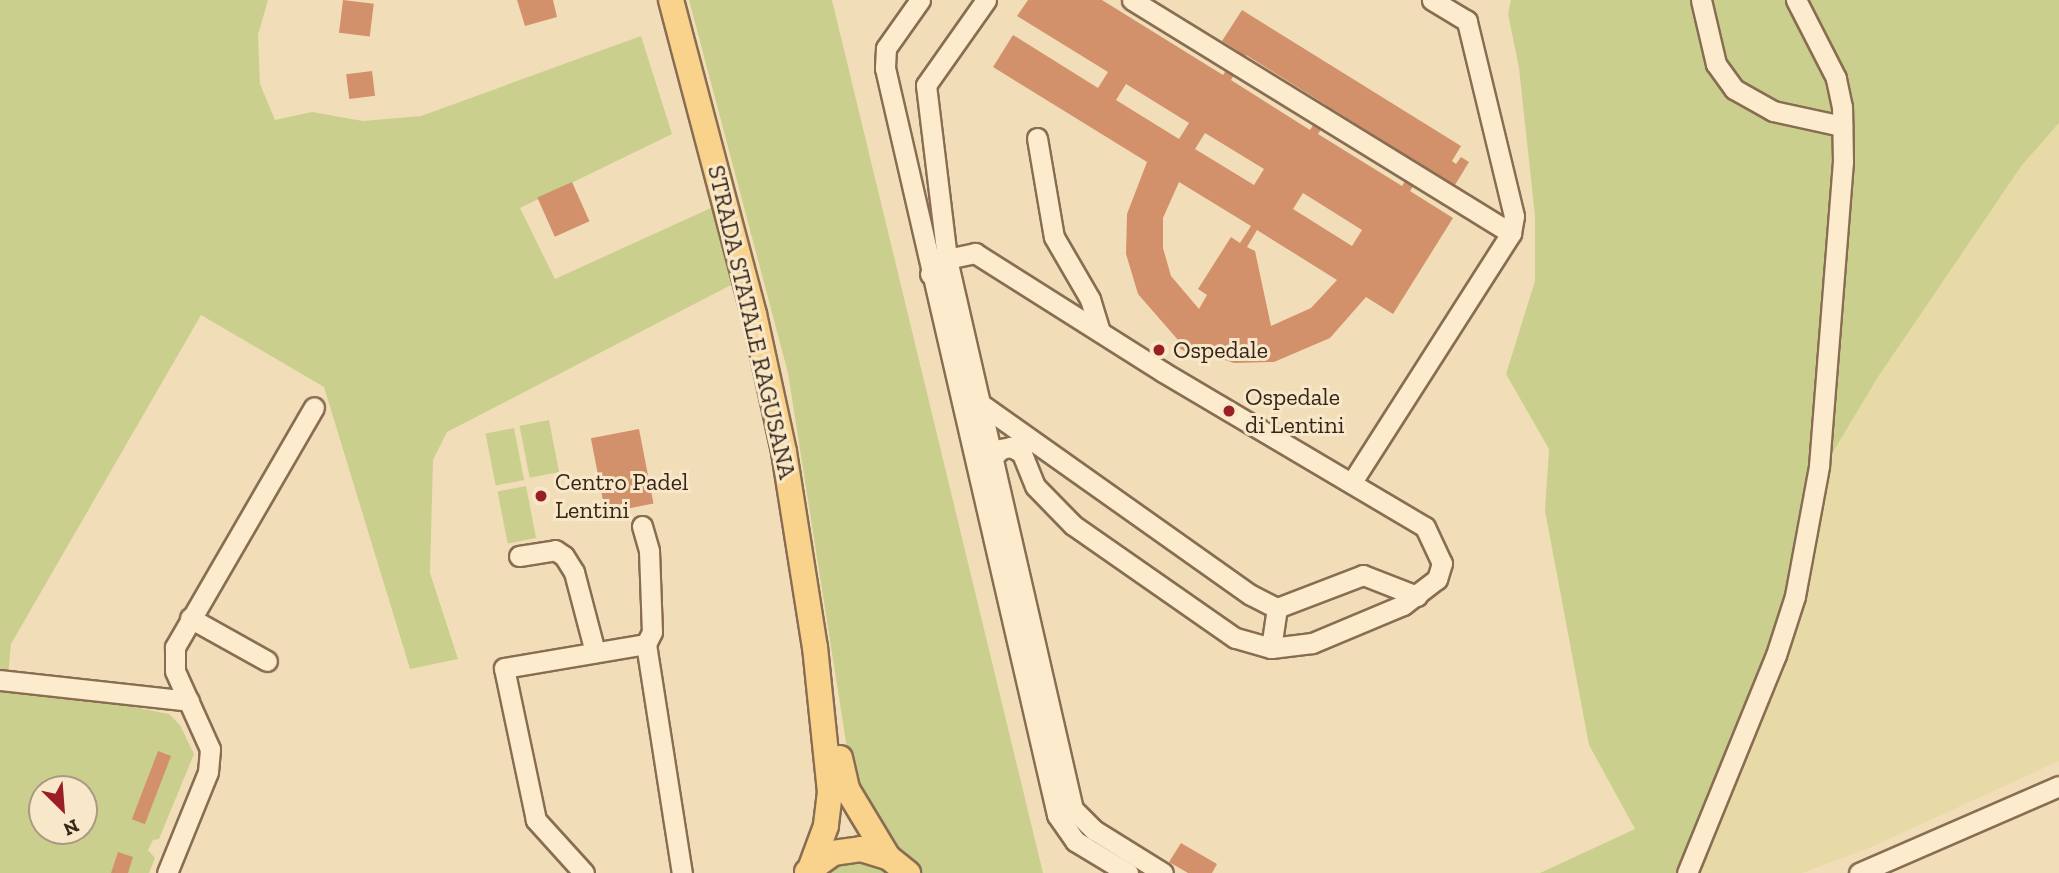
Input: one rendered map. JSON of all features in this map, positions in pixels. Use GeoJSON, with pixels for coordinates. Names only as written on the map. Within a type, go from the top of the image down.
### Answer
{"type":"FeatureCollection","features":[{"type":"Feature","properties":{"kind":"main road","name":"STRADA STATALE RAGUSANA"},"geometry":{"type":"LineString","coordinates":[[671,0],[760,339],[784,452],[815,647]]}},
{"type":"Feature","properties":{"kind":"main road"},"geometry":{"type":"LineString","coordinates":[[815,647],[847,789],[888,857],[908,873]]}},
{"type":"Feature","properties":{"kind":"main road"},"geometry":{"type":"LineString","coordinates":[[808,871],[826,826],[830,792],[815,647]]}},
{"type":"Feature","properties":{"kind":"main road"},"geometry":{"type":"LineString","coordinates":[[808,871],[828,856],[850,849],[888,857]]}},
{"type":"Feature","properties":{"kind":"street"},"geometry":{"type":"LineString","coordinates":[[920,0],[886,48],[885,68],[930,274],[1057,815],[1075,841],[1128,873]]}},
{"type":"Feature","properties":{"kind":"street"},"geometry":{"type":"LineString","coordinates":[[986,0],[926,85],[947,259],[1073,809],[1081,821],[1163,873]]}},
{"type":"Feature","properties":{"kind":"street"},"geometry":{"type":"LineString","coordinates":[[1132,0],[1511,233]]}},
{"type":"Feature","properties":{"kind":"street"},"geometry":{"type":"LineString","coordinates":[[1352,482],[1511,233],[1514,216],[1466,21],[1459,7],[1432,0]]}},
{"type":"Feature","properties":{"kind":"street"},"geometry":{"type":"LineString","coordinates":[[1701,0],[1716,64],[1734,89],[1765,108],[1842,126]]}},
{"type":"Feature","properties":{"kind":"street"},"geometry":{"type":"LineString","coordinates":[[1687,873],[1764,688],[1800,570],[1819,466],[1842,126],[1836,78],[1796,0]]}},
{"type":"Feature","properties":{"kind":"street"},"geometry":{"type":"LineString","coordinates":[[1037,138],[1054,237],[1090,299],[1100,332]]}},
{"type":"Feature","properties":{"kind":"street"},"geometry":{"type":"LineString","coordinates":[[917,214],[942,222],[975,253],[1100,332],[1425,527],[1437,546],[1442,563],[1437,579],[1417,596],[1312,643],[1271,648],[1235,638],[1073,525],[1035,486],[1022,453],[1011,447],[1001,449],[991,459]]}},
{"type":"Feature","properties":{"kind":"street"},"geometry":{"type":"LineString","coordinates":[[930,274],[947,259],[975,253]]}},
{"type":"Feature","properties":{"kind":"street"},"geometry":{"type":"LineString","coordinates":[[978,402],[1251,595],[1277,608],[1363,575],[1417,596]]}},
{"type":"Feature","properties":{"kind":"street"},"geometry":{"type":"LineString","coordinates":[[167,873],[208,772],[210,749],[175,671],[175,647],[314,407]]}},
{"type":"Feature","properties":{"kind":"street"},"geometry":{"type":"LineString","coordinates":[[1027,464],[1036,452],[1046,449]]}},
{"type":"Feature","properties":{"kind":"street"},"geometry":{"type":"LineString","coordinates":[[642,526],[649,551],[652,632],[646,644],[682,873]]}},
{"type":"Feature","properties":{"kind":"street"},"geometry":{"type":"LineString","coordinates":[[519,556],[555,550],[564,556],[574,572],[595,652]]}},
{"type":"Feature","properties":{"kind":"street"},"geometry":{"type":"LineString","coordinates":[[1271,648],[1277,608]]}},
{"type":"Feature","properties":{"kind":"street"},"geometry":{"type":"LineString","coordinates":[[190,618],[267,661]]}},
{"type":"Feature","properties":{"kind":"street"},"geometry":{"type":"LineString","coordinates":[[584,873],[536,820],[504,668],[646,644]]}},
{"type":"Feature","properties":{"kind":"street"},"geometry":{"type":"LineString","coordinates":[[0,680],[188,701]]}},
{"type":"Feature","properties":{"kind":"street"},"geometry":{"type":"LineString","coordinates":[[1859,873],[2059,786]]}},
{"type":"Feature","properties":{"kind":"shaded area"},"geometry":{"type":"Polygon","coordinates":[[[2059,123],[2059,761],[1869,848],[1802,873],[1700,873],[1695,867],[1827,462],[1878,377],[2022,165],[2059,123]]]}},
{"type":"Feature","properties":{"kind":"green space"},"geometry":{"type":"Polygon","coordinates":[[[0,0],[268,0],[258,35],[260,84],[275,120],[312,112],[363,121],[421,116],[641,36],[672,134],[520,208],[555,279],[713,207],[731,285],[447,432],[433,460],[430,573],[458,659],[410,669],[324,387],[201,315],[11,644],[8,676],[0,675],[0,0]]]}},
{"type":"Feature","properties":{"kind":"green space"},"geometry":{"type":"Polygon","coordinates":[[[689,0],[832,0],[1043,873],[918,873],[888,844],[851,774],[788,373],[689,0]]]}},
{"type":"Feature","properties":{"kind":"green space"},"geometry":{"type":"Polygon","coordinates":[[[1511,0],[1696,0],[1710,67],[1836,136],[1814,462],[1788,594],[1760,686],[1680,873],[1540,873],[1635,829],[1589,745],[1545,511],[1549,449],[1506,374],[1535,281],[1535,216],[1519,68],[1508,14],[1511,0]]]}},
{"type":"Feature","properties":{"kind":"green space"},"geometry":{"type":"Polygon","coordinates":[[[1707,0],[1790,0],[1816,46],[1837,111],[1828,116],[1778,107],[1727,74],[1707,0]]]}},
{"type":"Feature","properties":{"kind":"green space"},"geometry":{"type":"Polygon","coordinates":[[[1800,0],[2059,0],[2059,123],[2022,165],[1878,377],[1827,462],[1851,112],[1800,0]]]}},
{"type":"Feature","properties":{"kind":"green space"},"geometry":{"type":"Polygon","coordinates":[[[549,420],[559,472],[530,478],[520,426],[549,420]]]}},
{"type":"Feature","properties":{"kind":"green space"},"geometry":{"type":"Polygon","coordinates":[[[514,428],[524,480],[496,486],[486,434],[514,428]]]}},
{"type":"Feature","properties":{"kind":"green space"},"geometry":{"type":"Polygon","coordinates":[[[526,486],[536,538],[508,544],[498,492],[526,486]]]}},
{"type":"Feature","properties":{"kind":"green space"},"geometry":{"type":"Polygon","coordinates":[[[0,685],[37,688],[169,714],[180,725],[194,754],[159,839],[153,840],[148,850],[155,858],[149,873],[0,873],[0,685]]]}},
{"type":"Feature","properties":{"kind":"green space"},"geometry":{"type":"Polygon","coordinates":[[[869,860],[894,873],[822,873],[838,863],[869,860]]]}},
{"type":"Feature","properties":{"kind":"building"},"geometry":{"type":"Polygon","coordinates":[[[343,0],[374,4],[370,37],[339,33],[343,0]]]}},
{"type":"Feature","properties":{"kind":"building"},"geometry":{"type":"Polygon","coordinates":[[[517,0],[553,0],[557,17],[525,26],[517,0]]]}},
{"type":"Feature","properties":{"kind":"building"},"geometry":{"type":"Polygon","coordinates":[[[1028,0],[1102,0],[1223,75],[1238,51],[1222,41],[1242,10],[1461,146],[1452,161],[1456,164],[1461,157],[1469,162],[1455,185],[1425,167],[1410,191],[1453,218],[1393,314],[1366,297],[1330,338],[1274,362],[1234,363],[1195,350],[1191,355],[1174,345],[1178,340],[1138,294],[1126,254],[1127,214],[1147,162],[993,67],[1013,35],[1098,88],[1108,72],[1017,16],[1028,0]],[[1246,55],[1231,80],[1310,130],[1326,105],[1246,55]],[[1126,84],[1116,100],[1179,139],[1189,123],[1126,84]],[[1334,110],[1318,134],[1402,186],[1417,162],[1334,110]],[[1205,133],[1195,149],[1254,185],[1264,169],[1205,133]],[[1179,182],[1163,218],[1163,248],[1171,276],[1199,309],[1207,295],[1198,289],[1231,237],[1240,243],[1251,226],[1179,182]],[[1303,193],[1293,209],[1352,246],[1362,230],[1303,193]],[[1257,230],[1247,247],[1255,251],[1271,326],[1311,308],[1337,280],[1257,230]]]}},
{"type":"Feature","properties":{"kind":"building"},"geometry":{"type":"Polygon","coordinates":[[[372,71],[375,96],[349,99],[346,74],[372,71]]]}},
{"type":"Feature","properties":{"kind":"building"},"geometry":{"type":"Polygon","coordinates":[[[572,182],[589,221],[555,237],[537,197],[572,182]]]}},
{"type":"Feature","properties":{"kind":"building"},"geometry":{"type":"Polygon","coordinates":[[[639,429],[654,504],[605,513],[591,438],[639,429]]]}},
{"type":"Feature","properties":{"kind":"building"},"geometry":{"type":"Polygon","coordinates":[[[158,751],[171,756],[145,824],[132,819],[158,751]]]}},
{"type":"Feature","properties":{"kind":"building"},"geometry":{"type":"Polygon","coordinates":[[[1181,843],[1217,864],[1212,873],[1188,873],[1169,862],[1181,843]]]}},
{"type":"Feature","properties":{"kind":"building"},"geometry":{"type":"Polygon","coordinates":[[[118,852],[133,857],[128,873],[111,873],[118,852]]]}},
{"type":"Feature","properties":{"kind":"place","name":"Ospedale"},"geometry":{"type":"Point","coordinates":[1159,350]}},
{"type":"Feature","properties":{"kind":"place","name":"Ospedale di Lentini"},"geometry":{"type":"Point","coordinates":[1229,411]}},
{"type":"Feature","properties":{"kind":"place","name":"Centro Padel Lentini"},"geometry":{"type":"Point","coordinates":[541,496]}}]}
